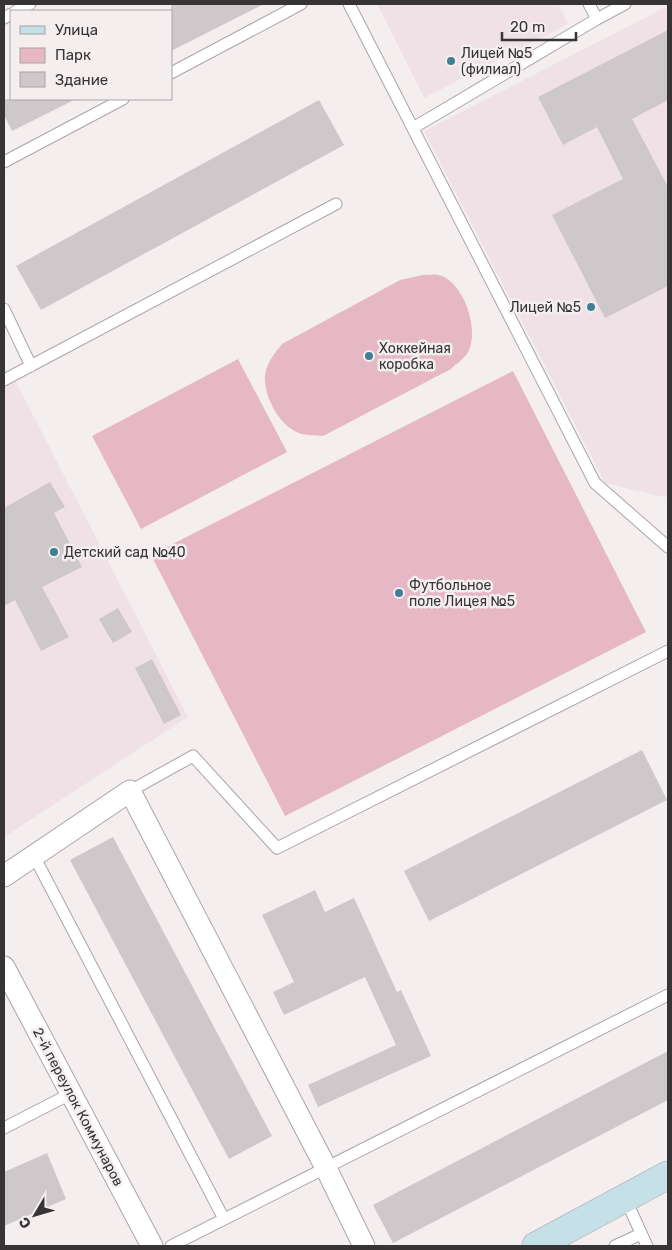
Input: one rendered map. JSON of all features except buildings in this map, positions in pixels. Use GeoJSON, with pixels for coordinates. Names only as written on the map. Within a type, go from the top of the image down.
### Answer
{"type":"FeatureCollection","features":[{"type":"Feature","properties":{"kind":"street"},"geometry":{"type":"LineString","coordinates":[[4,876],[130,791],[326,1168],[364,1246]]}},
{"type":"Feature","properties":{"kind":"street","name":"2-й переулок Коммунаров"},"geometry":{"type":"LineString","coordinates":[[4,968],[152,1246]]}},
{"type":"Feature","properties":{"kind":"street"},"geometry":{"type":"LineString","coordinates":[[536,1246],[668,1175]]}},
{"type":"Feature","properties":{"kind":"lane"},"geometry":{"type":"LineString","coordinates":[[18,10],[30,4]]}},
{"type":"Feature","properties":{"kind":"lane"},"geometry":{"type":"LineString","coordinates":[[172,72],[301,4]]}},
{"type":"Feature","properties":{"kind":"lane"},"geometry":{"type":"LineString","coordinates":[[349,4],[595,482],[668,547]]}},
{"type":"Feature","properties":{"kind":"lane"},"geometry":{"type":"LineString","coordinates":[[589,4],[597,19]]}},
{"type":"Feature","properties":{"kind":"lane"},"geometry":{"type":"LineString","coordinates":[[413,128],[625,4]]}},
{"type":"Feature","properties":{"kind":"lane"},"geometry":{"type":"LineString","coordinates":[[4,162],[121,100]]}},
{"type":"Feature","properties":{"kind":"lane"},"geometry":{"type":"LineString","coordinates":[[4,380],[336,204]]}},
{"type":"Feature","properties":{"kind":"lane"},"geometry":{"type":"LineString","coordinates":[[4,309],[31,366]]}},
{"type":"Feature","properties":{"kind":"lane"},"geometry":{"type":"LineString","coordinates":[[130,791],[193,756],[277,848],[668,651]]}},
{"type":"Feature","properties":{"kind":"lane"},"geometry":{"type":"LineString","coordinates":[[34,856],[224,1219]]}},
{"type":"Feature","properties":{"kind":"lane"},"geometry":{"type":"LineString","coordinates":[[171,1246],[668,995]]}},
{"type":"Feature","properties":{"kind":"lane"},"geometry":{"type":"LineString","coordinates":[[4,1128],[72,1093]]}},
{"type":"Feature","properties":{"kind":"lane"},"geometry":{"type":"LineString","coordinates":[[625,1198],[647,1246]]}},
{"type":"Feature","properties":{"kind":"lane"},"geometry":{"type":"LineString","coordinates":[[615,1246],[640,1234]]}},
{"type":"Feature","properties":{"kind":"shaded area","name":"Лицей №5 (филиал)"},"geometry":{"type":"Polygon","coordinates":[[[377,4],[558,4],[568,24],[424,98],[377,4]]]}},
{"type":"Feature","properties":{"kind":"shaded area","name":"Лицей №5"},"geometry":{"type":"Polygon","coordinates":[[[668,6],[668,495],[664,497],[605,483],[424,131],[668,6]]]}},
{"type":"Feature","properties":{"kind":"shaded area","name":"Детский сад №40"},"geometry":{"type":"Polygon","coordinates":[[[15,380],[188,717],[4,837],[4,386],[15,380]]]}},
{"type":"Feature","properties":{"kind":"green space","name":"Хоккейная коробка"},"geometry":{"type":"Polygon","coordinates":[[[423,275],[439,275],[448,279],[462,297],[471,320],[472,332],[471,343],[465,356],[451,369],[323,436],[302,434],[285,424],[274,409],[265,383],[268,366],[282,344],[400,280],[423,275]]]}},
{"type":"Feature","properties":{"kind":"green space"},"geometry":{"type":"Polygon","coordinates":[[[238,359],[287,452],[141,529],[92,436],[238,359]]]}},
{"type":"Feature","properties":{"kind":"green space","name":"Футбольное поле Лицея №5"},"geometry":{"type":"Polygon","coordinates":[[[513,371],[646,632],[285,816],[151,555],[513,371]]]}},
{"type":"Feature","properties":{"kind":"place","name":"Лицей №5 (филиал)"},"geometry":{"type":"Point","coordinates":[451,61]}},
{"type":"Feature","properties":{"kind":"place","name":"Лицей №5"},"geometry":{"type":"Point","coordinates":[591,307]}},
{"type":"Feature","properties":{"kind":"place","name":"Хоккейная коробка"},"geometry":{"type":"Point","coordinates":[369,356]}},
{"type":"Feature","properties":{"kind":"place","name":"Детский сад №40"},"geometry":{"type":"Point","coordinates":[54,552]}},
{"type":"Feature","properties":{"kind":"place","name":"Футбольное поле Лицея №5"},"geometry":{"type":"Point","coordinates":[399,593]}}]}
